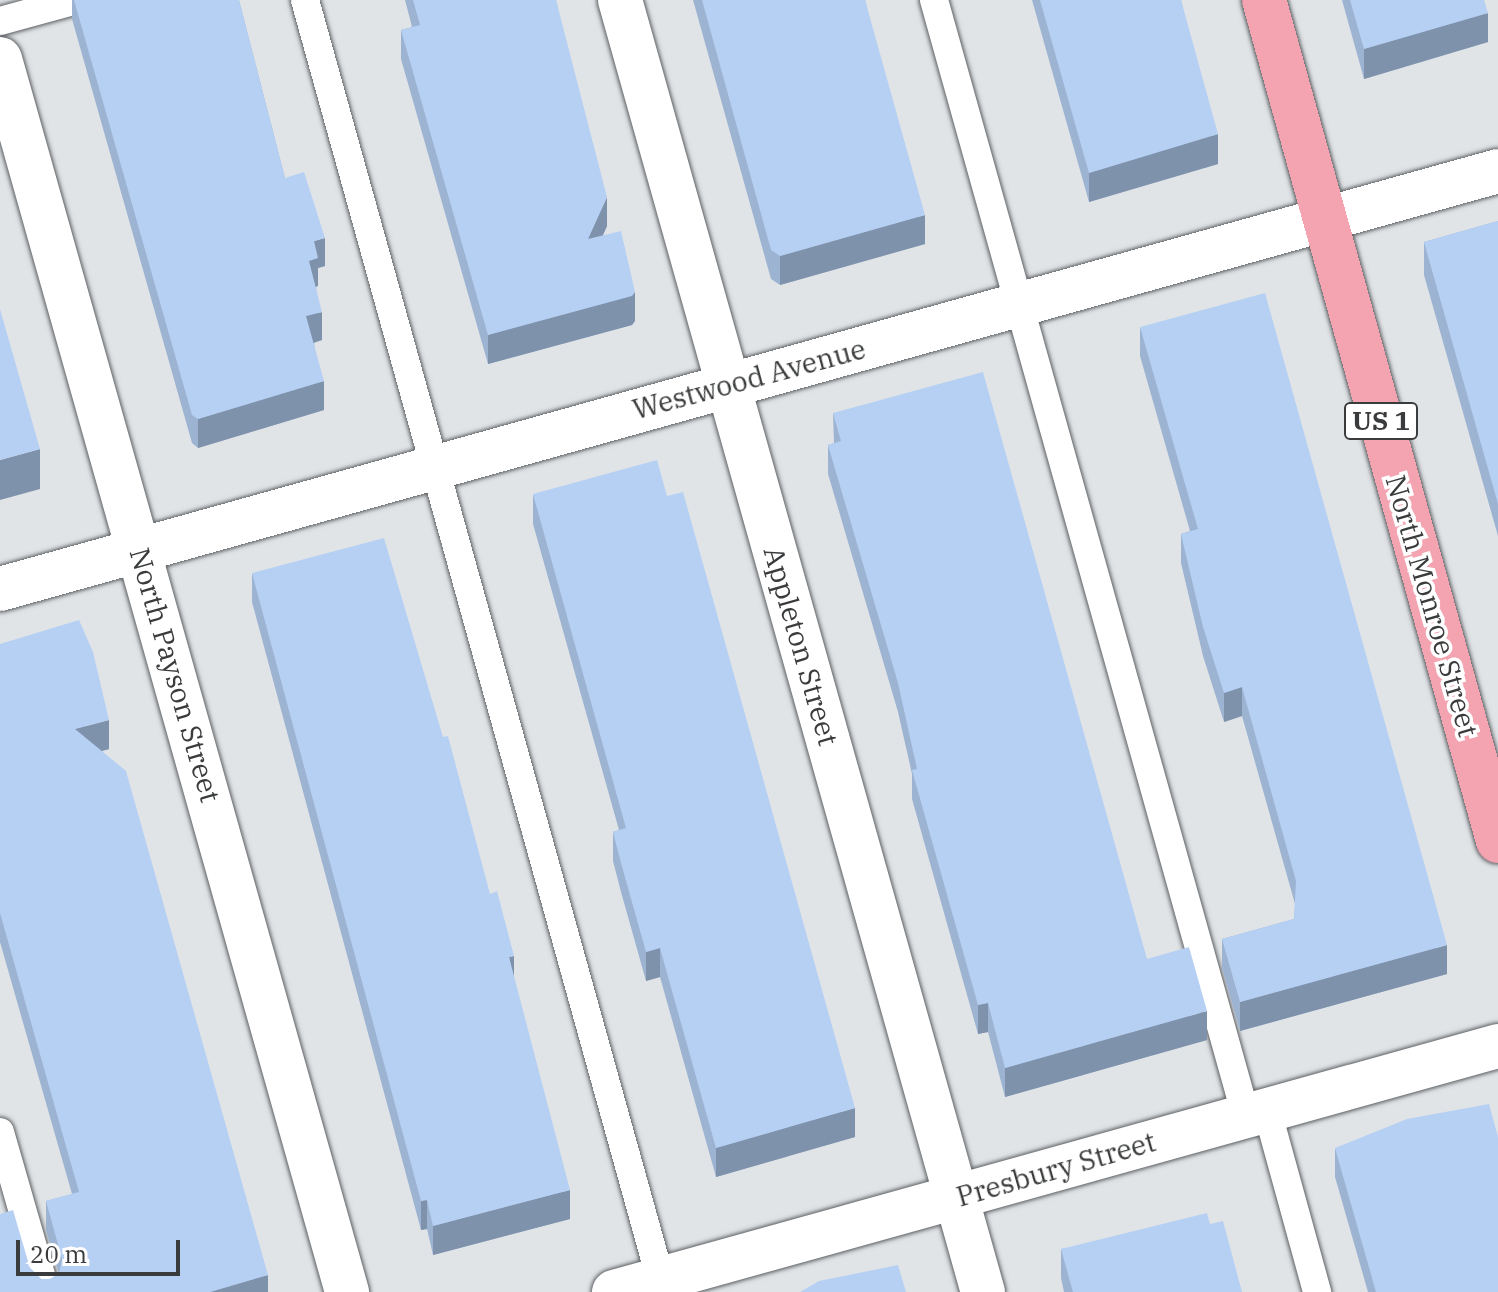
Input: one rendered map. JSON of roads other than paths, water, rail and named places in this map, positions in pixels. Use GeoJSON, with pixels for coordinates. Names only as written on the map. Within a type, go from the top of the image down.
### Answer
{"type":"FeatureCollection","features":[{"type":"Feature","properties":{"kind":"main road","name":"North Monroe Street"},"geometry":{"type":"LineString","coordinates":[[1264,0],[1498,841]]}},
{"type":"Feature","properties":{"kind":"street","name":"Appleton Street"},"geometry":{"type":"LineString","coordinates":[[620,0],[983,1292]]}},
{"type":"Feature","properties":{"kind":"street","name":"North Payson Street"},"geometry":{"type":"LineString","coordinates":[[0,59],[347,1292]]}},
{"type":"Feature","properties":{"kind":"street","name":"Westwood Avenue"},"geometry":{"type":"LineString","coordinates":[[0,589],[1498,171]]}},
{"type":"Feature","properties":{"kind":"street","name":"Presbury Street"},"geometry":{"type":"LineString","coordinates":[[614,1292],[662,1286],[956,1197],[1498,1046]]}},
{"type":"Feature","properties":{"kind":"lane"},"geometry":{"type":"LineString","coordinates":[[0,21],[77,0]]}},
{"type":"Feature","properties":{"kind":"lane"},"geometry":{"type":"LineString","coordinates":[[305,0],[662,1286]]}},
{"type":"Feature","properties":{"kind":"lane"},"geometry":{"type":"LineString","coordinates":[[934,0],[1019,304],[1256,1113],[1317,1292]]}},
{"type":"Feature","properties":{"kind":"lane"},"geometry":{"type":"LineString","coordinates":[[0,1132],[46,1292]]}}]}
